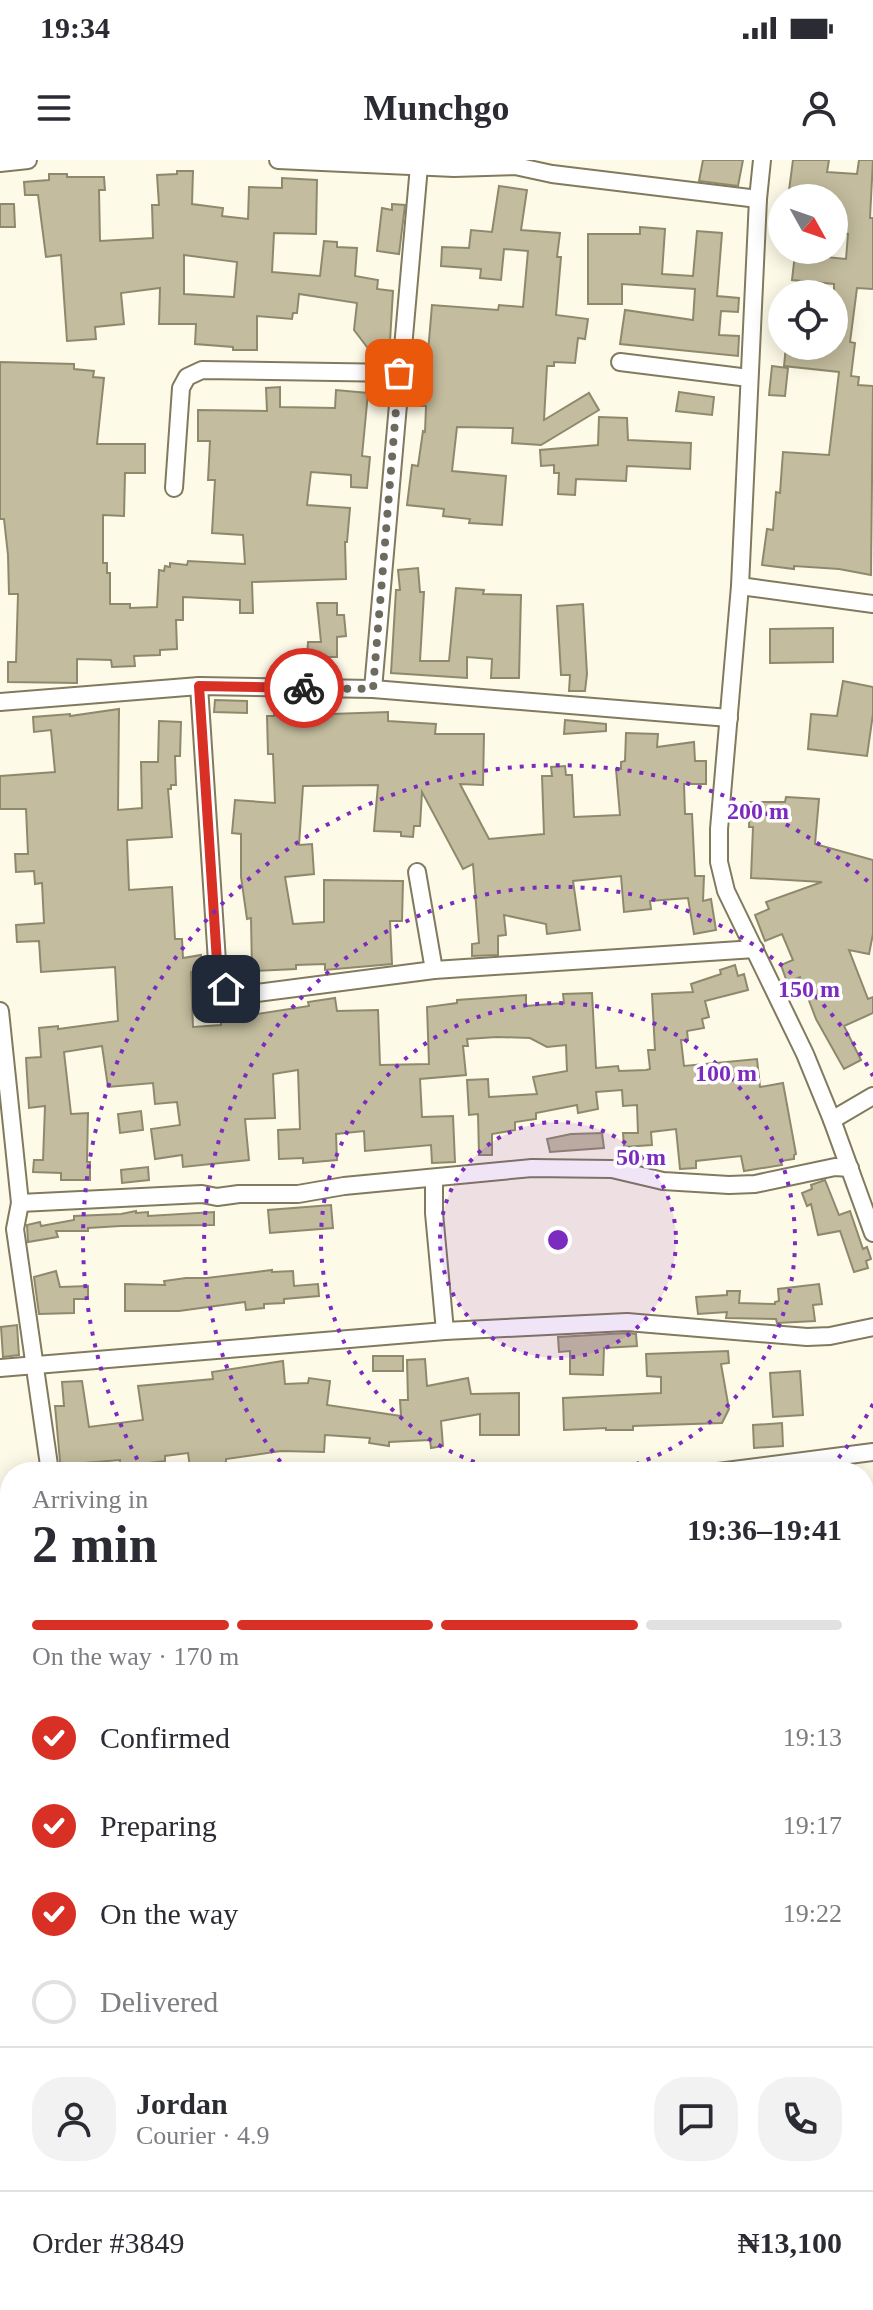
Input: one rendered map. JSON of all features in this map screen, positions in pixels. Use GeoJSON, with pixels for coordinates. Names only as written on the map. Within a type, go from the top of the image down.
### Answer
{"type":"FeatureCollection","features":[{"type":"Feature","properties":{"kind":"street"},"geometry":{"type":"LineString","coordinates":[[0,163],[28,160]]}},
{"type":"Feature","properties":{"kind":"street"},"geometry":{"type":"LineString","coordinates":[[278,160],[454,168],[552,167],[758,199]]}},
{"type":"Feature","properties":{"kind":"street"},"geometry":{"type":"LineString","coordinates":[[762,160],[740,586],[719,829],[719,862],[726,891],[805,1054],[850,1168],[866,1189],[873,1233]]}},
{"type":"Feature","properties":{"kind":"street"},"geometry":{"type":"LineString","coordinates":[[373,689],[419,166]]}},
{"type":"Feature","properties":{"kind":"street"},"geometry":{"type":"LineString","coordinates":[[620,362],[749,378]]}},
{"type":"Feature","properties":{"kind":"street"},"geometry":{"type":"LineString","coordinates":[[174,488],[181,388],[187,377],[202,370],[399,373]]}},
{"type":"Feature","properties":{"kind":"street"},"geometry":{"type":"LineString","coordinates":[[740,586],[873,604]]}},
{"type":"Feature","properties":{"kind":"street"},"geometry":{"type":"LineString","coordinates":[[199,686],[218,977],[226,989],[241,995],[434,970],[755,949]]}},
{"type":"Feature","properties":{"kind":"street"},"geometry":{"type":"LineString","coordinates":[[0,702],[199,686],[373,689],[729,718]]}},
{"type":"Feature","properties":{"kind":"street"},"geometry":{"type":"LineString","coordinates":[[417,872],[434,970]]}},
{"type":"Feature","properties":{"kind":"street"},"geometry":{"type":"LineString","coordinates":[[0,1011],[20,1203],[7,1228],[36,1366],[49,1462]]}},
{"type":"Feature","properties":{"kind":"street"},"geometry":{"type":"LineString","coordinates":[[832,1120],[873,1096]]}},
{"type":"Feature","properties":{"kind":"street"},"geometry":{"type":"LineString","coordinates":[[20,1203],[202,1194],[217,1197],[298,1194],[344,1186],[532,1168],[612,1169],[663,1181],[729,1185],[755,1184],[835,1167],[850,1168]]}},
{"type":"Feature","properties":{"kind":"street"},"geometry":{"type":"LineString","coordinates":[[434,1179],[434,1213],[445,1331]]}},
{"type":"Feature","properties":{"kind":"street"},"geometry":{"type":"LineString","coordinates":[[0,1368],[445,1331],[627,1322],[807,1337],[830,1336],[873,1327]]}},
{"type":"Feature","properties":{"kind":"street"},"geometry":{"type":"LineString","coordinates":[[796,1462],[873,1452]]}},
{"type":"Feature","properties":{"kind":"building"},"geometry":{"type":"Polygon","coordinates":[[[703,160],[743,160],[738,186],[699,181],[703,160]]]}},
{"type":"Feature","properties":{"kind":"building"},"geometry":{"type":"Polygon","coordinates":[[[793,160],[829,160],[827,172],[857,174],[859,160],[873,160],[870,218],[873,218],[873,289],[857,288],[850,342],[855,343],[851,376],[859,377],[858,385],[873,386],[871,575],[839,569],[762,565],[767,529],[773,530],[776,492],[780,493],[783,452],[829,455],[839,372],[784,366],[785,360],[848,360],[848,280],[792,280],[794,264],[848,264],[848,184],[790,184],[793,160]]]}},
{"type":"Feature","properties":{"kind":"building"},"geometry":{"type":"Polygon","coordinates":[[[177,171],[193,171],[192,204],[223,208],[222,216],[248,219],[249,187],[282,188],[282,178],[317,180],[316,234],[274,233],[272,272],[320,276],[324,241],[337,242],[337,247],[357,248],[355,276],[378,280],[377,289],[393,291],[389,358],[374,356],[354,330],[357,303],[299,294],[297,313],[293,313],[292,319],[257,316],[257,350],[195,344],[196,324],[159,324],[160,288],[121,293],[124,324],[95,327],[96,339],[67,341],[61,255],[46,257],[38,195],[25,195],[24,182],[49,180],[49,174],[104,177],[105,190],[99,190],[100,241],[153,238],[152,205],[159,205],[157,175],[177,174],[177,171]],[[184,255],[184,294],[234,297],[237,262],[184,255]]]}},
{"type":"Feature","properties":{"kind":"building"},"geometry":{"type":"Polygon","coordinates":[[[499,186],[527,190],[521,230],[560,233],[556,315],[588,319],[585,339],[578,338],[575,363],[554,362],[554,366],[547,366],[544,420],[589,393],[599,410],[541,445],[512,443],[513,428],[457,427],[452,471],[506,476],[502,525],[469,523],[470,519],[443,516],[444,509],[407,505],[412,465],[418,466],[425,432],[426,406],[409,406],[411,388],[425,388],[432,305],[498,310],[499,305],[523,307],[528,251],[504,249],[501,280],[480,278],[481,269],[441,266],[442,247],[469,248],[471,230],[492,232],[499,186]]]}},
{"type":"Feature","properties":{"kind":"building"},"geometry":{"type":"Polygon","coordinates":[[[0,204],[14,204],[15,227],[0,227],[0,204]]]}},
{"type":"Feature","properties":{"kind":"building"},"geometry":{"type":"Polygon","coordinates":[[[392,204],[405,205],[399,254],[377,251],[382,208],[392,210],[392,204]]]}},
{"type":"Feature","properties":{"kind":"building"},"geometry":{"type":"Polygon","coordinates":[[[640,227],[665,229],[662,274],[693,276],[697,231],[722,233],[717,296],[739,298],[738,312],[721,311],[719,335],[739,336],[738,356],[620,344],[625,310],[693,320],[695,289],[622,284],[622,304],[588,304],[588,234],[640,234],[640,227]]]}},
{"type":"Feature","properties":{"kind":"building"},"geometry":{"type":"Polygon","coordinates":[[[0,362],[74,364],[74,369],[94,371],[93,377],[104,378],[97,444],[145,444],[145,473],[125,473],[124,516],[103,515],[103,563],[107,563],[107,573],[110,573],[110,604],[130,604],[130,608],[157,607],[159,570],[164,571],[170,563],[245,564],[243,535],[212,533],[215,480],[208,480],[210,441],[198,441],[198,410],[267,411],[266,388],[280,387],[280,407],[335,408],[336,390],[368,393],[362,456],[370,457],[367,488],[351,487],[351,475],[311,472],[307,505],[350,508],[345,542],[346,579],[252,582],[253,613],[240,613],[240,600],[183,597],[183,620],[176,620],[177,649],[160,650],[160,655],[134,656],[135,666],[112,667],[111,660],[77,659],[77,683],[8,682],[8,662],[16,662],[18,594],[9,594],[4,519],[0,519],[0,362]]]}},
{"type":"Feature","properties":{"kind":"building"},"geometry":{"type":"Polygon","coordinates":[[[772,366],[788,368],[785,396],[769,395],[772,366]]]}},
{"type":"Feature","properties":{"kind":"building"},"geometry":{"type":"Polygon","coordinates":[[[679,392],[714,397],[712,415],[676,411],[679,392]]]}},
{"type":"Feature","properties":{"kind":"building"},"geometry":{"type":"Polygon","coordinates":[[[599,417],[627,418],[628,440],[691,443],[690,469],[627,466],[626,481],[576,479],[575,495],[558,494],[559,473],[554,473],[554,465],[541,466],[540,450],[598,445],[599,417]]]}},
{"type":"Feature","properties":{"kind":"building"},"geometry":{"type":"Polygon","coordinates":[[[418,568],[420,592],[424,592],[420,661],[449,661],[456,588],[484,590],[483,594],[521,595],[519,678],[491,678],[492,659],[467,657],[467,678],[391,673],[396,590],[400,590],[398,570],[418,568]]]}},
{"type":"Feature","properties":{"kind":"building"},"geometry":{"type":"Polygon","coordinates":[[[317,603],[337,603],[337,615],[344,615],[346,636],[337,637],[337,657],[307,657],[308,642],[321,642],[317,603]]]}},
{"type":"Feature","properties":{"kind":"building"},"geometry":{"type":"Polygon","coordinates":[[[583,604],[585,691],[569,691],[570,675],[561,675],[557,606],[583,604]]]}},
{"type":"Feature","properties":{"kind":"building"},"geometry":{"type":"Polygon","coordinates":[[[833,628],[833,662],[770,663],[770,629],[833,628]]]}},
{"type":"Feature","properties":{"kind":"building"},"geometry":{"type":"Polygon","coordinates":[[[843,681],[873,687],[867,756],[808,749],[811,714],[837,716],[843,681]]]}},
{"type":"Feature","properties":{"kind":"building"},"geometry":{"type":"Polygon","coordinates":[[[215,700],[247,701],[247,713],[214,712],[215,700]]]}},
{"type":"Feature","properties":{"kind":"building"},"geometry":{"type":"Polygon","coordinates":[[[275,701],[303,703],[302,715],[388,712],[388,721],[436,724],[435,734],[484,734],[483,785],[460,784],[489,839],[544,834],[542,776],[552,776],[551,767],[565,766],[566,775],[572,775],[574,817],[620,815],[616,769],[621,769],[621,762],[625,761],[626,733],[658,734],[657,747],[694,742],[695,761],[706,761],[706,784],[684,784],[685,814],[692,814],[695,876],[704,876],[703,901],[711,899],[716,930],[694,934],[688,898],[650,901],[651,909],[624,912],[621,876],[573,881],[580,930],[547,934],[546,924],[504,915],[506,935],[498,936],[498,955],[472,956],[472,944],[479,943],[473,864],[463,869],[422,792],[420,826],[414,826],[413,837],[401,836],[401,832],[374,831],[378,785],[303,786],[299,845],[312,844],[314,874],[285,877],[293,924],[324,922],[324,880],[403,881],[402,921],[390,921],[392,964],[325,970],[325,964],[296,965],[296,969],[252,971],[251,918],[247,919],[241,877],[241,834],[232,833],[235,800],[275,803],[273,754],[268,754],[267,716],[274,716],[275,701]]]}},
{"type":"Feature","properties":{"kind":"building"},"geometry":{"type":"Polygon","coordinates":[[[119,709],[118,810],[142,808],[141,762],[158,762],[159,721],[181,722],[180,756],[175,756],[176,785],[168,789],[172,837],[127,840],[129,890],[172,887],[175,939],[182,939],[183,958],[201,955],[203,971],[191,972],[193,1027],[221,1025],[221,1016],[309,1006],[308,1002],[335,998],[337,1011],[378,1010],[380,1065],[429,1064],[427,1007],[457,1003],[457,1000],[526,995],[526,1006],[564,1003],[563,994],[592,993],[596,1068],[618,1066],[619,1071],[646,1070],[650,1069],[648,1050],[655,1050],[652,994],[693,992],[691,984],[721,974],[720,970],[735,965],[738,976],[744,974],[748,990],[705,1001],[709,1017],[702,1019],[704,1028],[687,1031],[688,1040],[681,1040],[684,1066],[757,1059],[760,1087],[783,1083],[796,1154],[794,1159],[781,1161],[782,1165],[744,1171],[741,1156],[696,1161],[696,1168],[680,1169],[676,1129],[651,1132],[652,1145],[624,1147],[623,1133],[638,1133],[637,1105],[623,1106],[622,1090],[596,1092],[598,1109],[578,1113],[577,1105],[536,1113],[536,1119],[515,1122],[515,1130],[492,1134],[492,1155],[479,1155],[478,1114],[469,1115],[467,1080],[488,1079],[489,1097],[537,1094],[533,1077],[567,1071],[566,1045],[547,1047],[530,1038],[497,1037],[467,1039],[468,1046],[463,1046],[466,1075],[420,1079],[422,1117],[453,1116],[455,1162],[432,1163],[431,1145],[365,1151],[364,1131],[336,1134],[337,1160],[303,1163],[303,1158],[279,1159],[278,1130],[300,1129],[298,1070],[273,1074],[275,1118],[245,1119],[249,1160],[183,1167],[182,1155],[155,1159],[151,1129],[180,1125],[177,1102],[155,1104],[153,1083],[108,1087],[102,1046],[64,1052],[71,1114],[88,1113],[87,1162],[90,1162],[90,1180],[61,1180],[61,1173],[33,1172],[34,1160],[43,1160],[45,1106],[29,1108],[26,1058],[41,1057],[39,1028],[58,1026],[58,1029],[118,1021],[115,967],[41,972],[39,941],[17,942],[16,925],[44,923],[42,883],[35,884],[34,871],[16,872],[15,854],[28,854],[26,809],[0,809],[0,776],[55,772],[51,730],[34,732],[33,717],[70,716],[119,709]]]}},
{"type":"Feature","properties":{"kind":"building"},"geometry":{"type":"Polygon","coordinates":[[[565,720],[606,724],[606,731],[564,734],[565,720]]]}},
{"type":"Feature","properties":{"kind":"building"},"geometry":{"type":"Polygon","coordinates":[[[786,797],[819,799],[815,844],[873,860],[873,934],[869,954],[849,950],[868,999],[873,997],[873,1013],[844,1026],[861,1060],[844,1069],[816,1019],[800,977],[787,982],[781,965],[793,960],[782,934],[765,941],[755,915],[769,909],[766,902],[822,882],[751,878],[753,827],[749,827],[750,802],[785,802],[786,797]]]}},
{"type":"Feature","properties":{"kind":"building"},"geometry":{"type":"Polygon","coordinates":[[[141,1111],[143,1130],[120,1133],[118,1114],[141,1111]]]}},
{"type":"Feature","properties":{"kind":"building"},"geometry":{"type":"Polygon","coordinates":[[[602,1133],[604,1148],[550,1152],[547,1139],[602,1133]]]}},
{"type":"Feature","properties":{"kind":"building"},"geometry":{"type":"Polygon","coordinates":[[[148,1167],[149,1180],[122,1183],[121,1170],[148,1167]]]}},
{"type":"Feature","properties":{"kind":"building"},"geometry":{"type":"Polygon","coordinates":[[[825,1180],[839,1215],[850,1211],[863,1249],[867,1247],[871,1259],[866,1261],[868,1268],[854,1272],[840,1231],[818,1235],[811,1204],[807,1206],[802,1193],[812,1189],[811,1185],[825,1180]]]}},
{"type":"Feature","properties":{"kind":"building"},"geometry":{"type":"Polygon","coordinates":[[[331,1205],[333,1228],[270,1233],[268,1210],[331,1205]]]}},
{"type":"Feature","properties":{"kind":"building"},"geometry":{"type":"Polygon","coordinates":[[[148,1212],[148,1216],[214,1212],[214,1225],[88,1228],[88,1231],[56,1231],[58,1237],[28,1242],[27,1225],[40,1222],[41,1226],[74,1220],[74,1216],[148,1212]]]}},
{"type":"Feature","properties":{"kind":"building"},"geometry":{"type":"Polygon","coordinates":[[[272,1270],[293,1271],[294,1286],[318,1284],[319,1296],[284,1299],[284,1303],[264,1304],[264,1308],[246,1310],[245,1302],[179,1311],[125,1311],[125,1284],[165,1285],[164,1281],[272,1270]]]}},
{"type":"Feature","properties":{"kind":"building"},"geometry":{"type":"Polygon","coordinates":[[[56,1271],[60,1287],[88,1286],[88,1299],[74,1299],[74,1313],[39,1314],[34,1277],[56,1271]]]}},
{"type":"Feature","properties":{"kind":"building"},"geometry":{"type":"Polygon","coordinates":[[[819,1284],[822,1304],[813,1305],[815,1321],[777,1323],[776,1319],[726,1318],[727,1312],[698,1314],[696,1297],[740,1291],[739,1303],[775,1304],[779,1301],[778,1289],[819,1284]]]}},
{"type":"Feature","properties":{"kind":"building"},"geometry":{"type":"Polygon","coordinates":[[[17,1325],[19,1355],[3,1357],[1,1327],[17,1325]]]}},
{"type":"Feature","properties":{"kind":"building"},"geometry":{"type":"Polygon","coordinates":[[[636,1334],[637,1346],[604,1348],[603,1375],[570,1374],[570,1351],[559,1352],[558,1337],[636,1334]]]}},
{"type":"Feature","properties":{"kind":"building"},"geometry":{"type":"Polygon","coordinates":[[[728,1351],[729,1363],[721,1364],[729,1409],[722,1423],[633,1426],[633,1430],[564,1430],[563,1398],[661,1393],[661,1377],[647,1376],[646,1354],[728,1351]]]}},
{"type":"Feature","properties":{"kind":"building"},"geometry":{"type":"Polygon","coordinates":[[[373,1356],[403,1356],[403,1371],[373,1371],[373,1356]]]}},
{"type":"Feature","properties":{"kind":"building"},"geometry":{"type":"Polygon","coordinates":[[[425,1359],[427,1386],[468,1378],[471,1394],[519,1393],[519,1435],[480,1435],[480,1414],[441,1421],[443,1446],[431,1448],[430,1440],[389,1442],[389,1446],[369,1443],[370,1438],[325,1435],[324,1452],[281,1451],[226,1459],[226,1462],[189,1462],[188,1453],[165,1456],[165,1461],[156,1462],[60,1462],[55,1406],[64,1406],[62,1382],[82,1381],[89,1427],[143,1420],[138,1386],[213,1379],[212,1372],[283,1361],[285,1384],[308,1383],[309,1378],[330,1381],[327,1405],[401,1416],[400,1400],[408,1400],[407,1360],[425,1359]]]}},
{"type":"Feature","properties":{"kind":"building"},"geometry":{"type":"Polygon","coordinates":[[[800,1371],[803,1415],[773,1417],[770,1373],[800,1371]]]}},
{"type":"Feature","properties":{"kind":"building"},"geometry":{"type":"Polygon","coordinates":[[[782,1423],[783,1446],[754,1448],[753,1425],[782,1423]]]}},
{"type":"Feature","properties":{"kind":"way so far"},"geometry":{"type":"LineString","coordinates":[[304,688],[373,689],[399,373]]}},
{"type":"Feature","properties":{"kind":"route"},"geometry":{"type":"LineString","coordinates":[[226,989],[218,977],[199,686],[304,688]]}}]}
